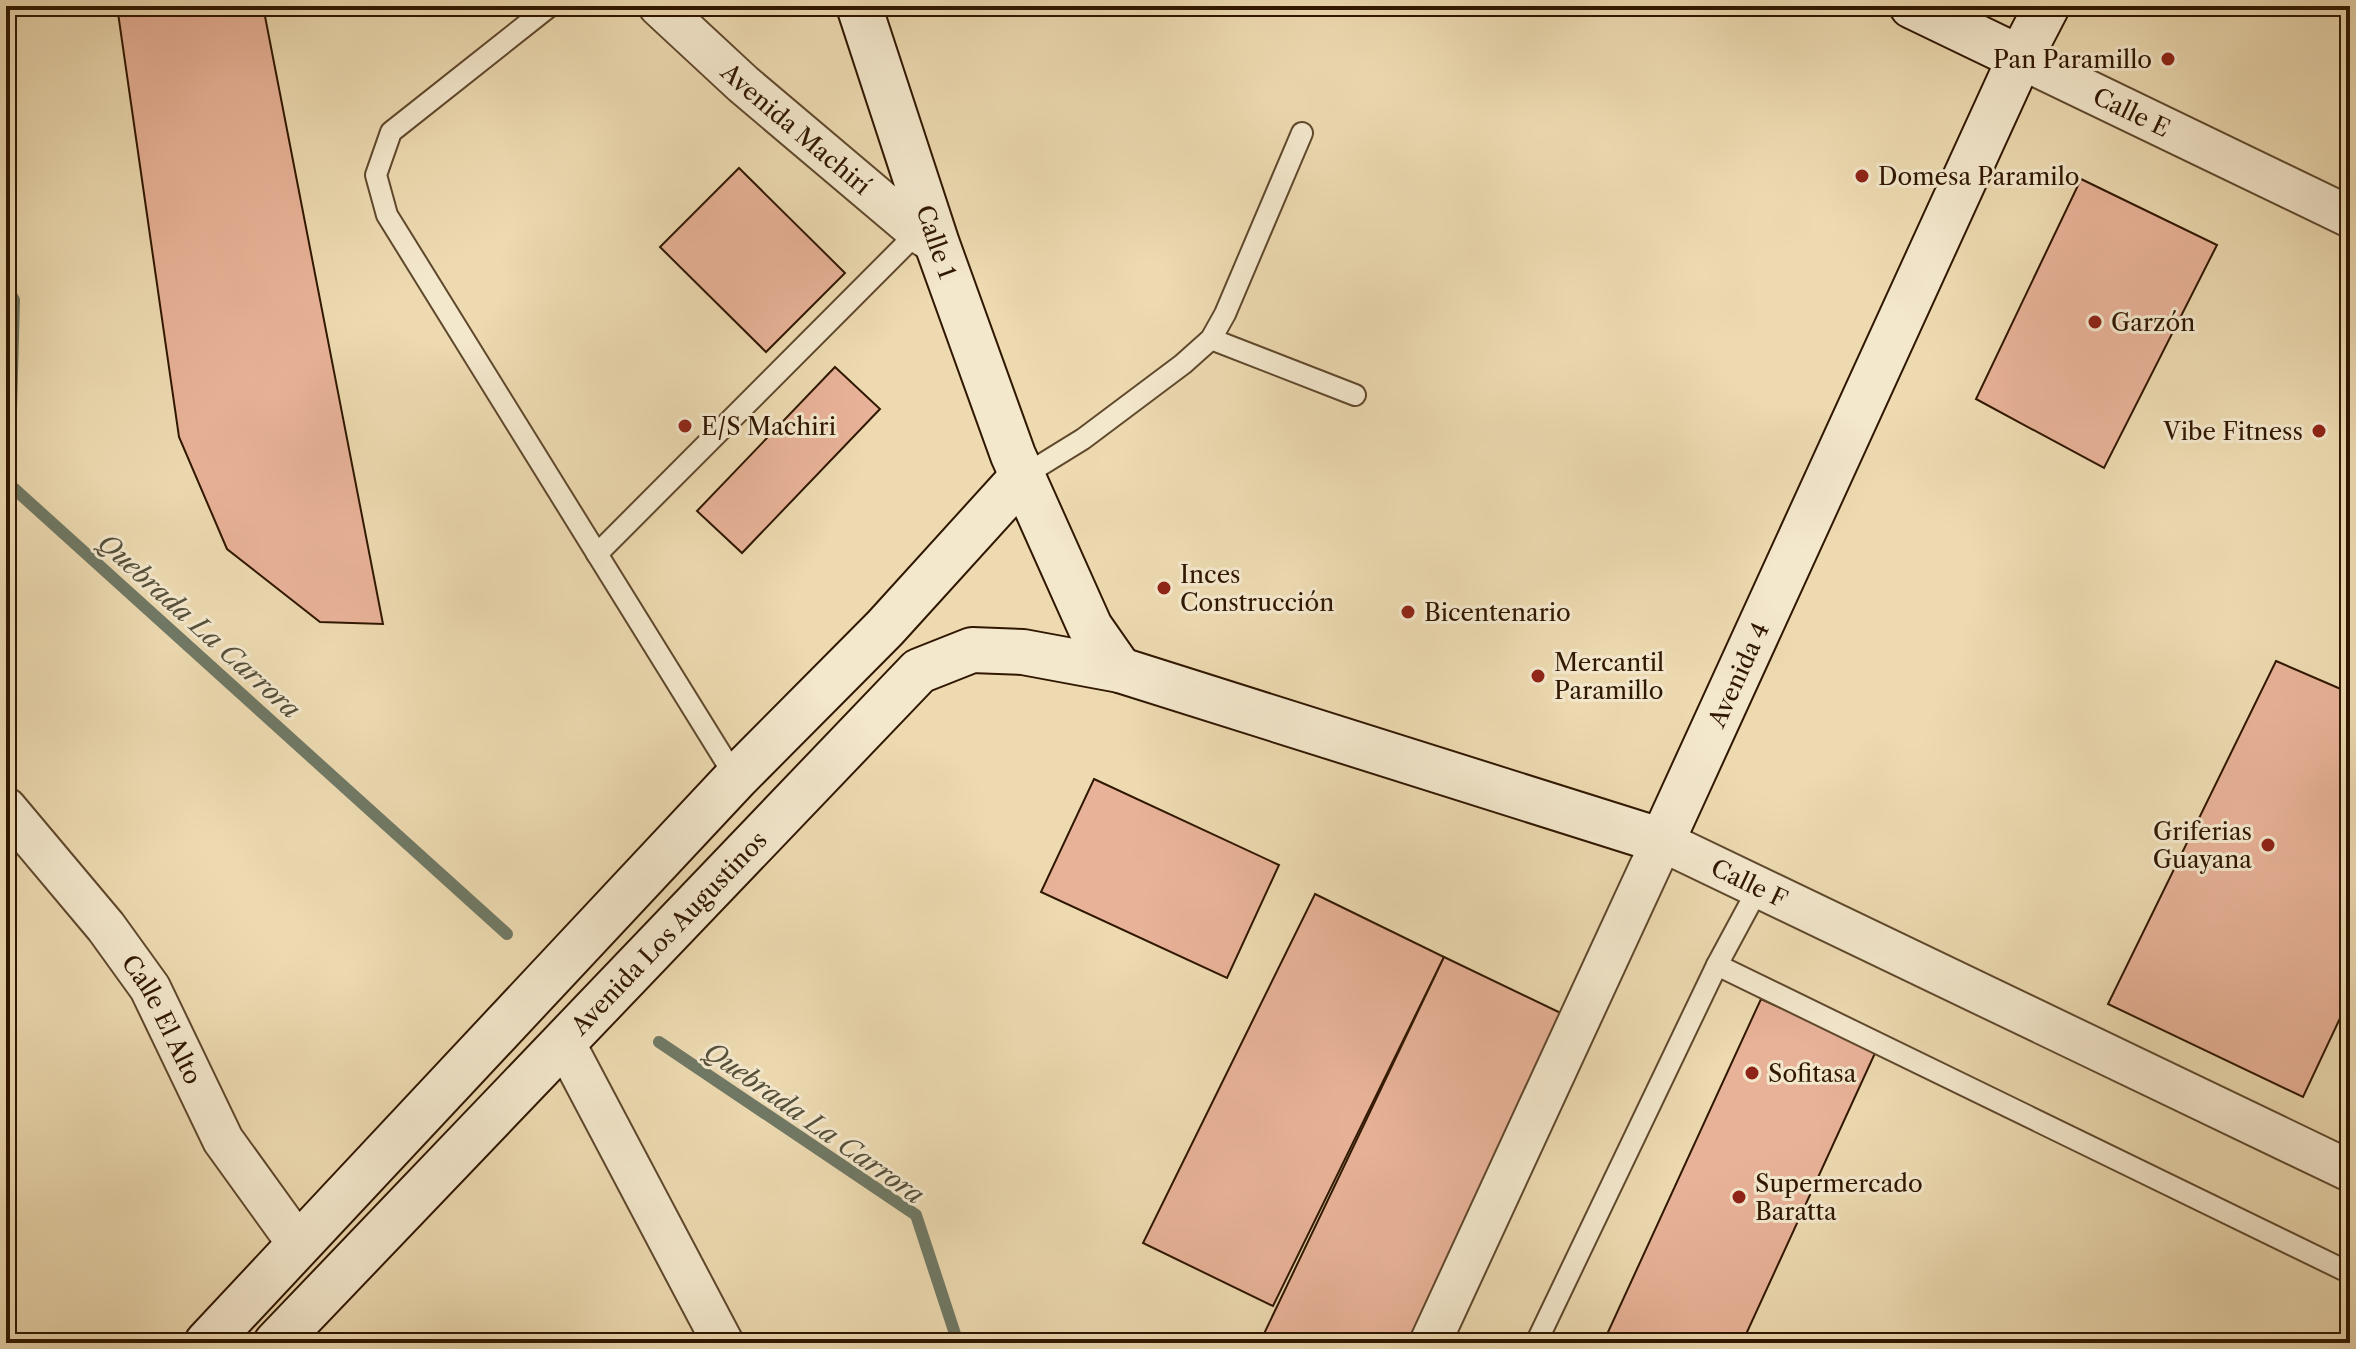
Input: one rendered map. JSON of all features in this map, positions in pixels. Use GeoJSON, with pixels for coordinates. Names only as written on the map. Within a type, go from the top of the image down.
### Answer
{"type":"FeatureCollection","features":[{"type":"Feature","properties":{"kind":"main road","name":"Calle 1"},"geometry":{"type":"LineString","coordinates":[[859,6],[928,238],[1023,476],[1090,627],[1120,670]]}},
{"type":"Feature","properties":{"kind":"main road","name":"Calle E"},"geometry":{"type":"LineString","coordinates":[[1912,6],[2020,58]]}},
{"type":"Feature","properties":{"kind":"main road","name":"Avenida 4"},"geometry":{"type":"LineString","coordinates":[[1662,841],[2020,58],[2047,6]]}},
{"type":"Feature","properties":{"kind":"main road"},"geometry":{"type":"LineString","coordinates":[[207,1343],[736,778],[885,628],[1023,476]]}},
{"type":"Feature","properties":{"kind":"main road","name":"Avenida Los Augustinos"},"geometry":{"type":"LineString","coordinates":[[276,1343],[919,671],[972,650],[1023,652],[1120,670]]}},
{"type":"Feature","properties":{"kind":"main road","name":"Calle F"},"geometry":{"type":"LineString","coordinates":[[1120,670],[1662,841]]}},
{"type":"Feature","properties":{"kind":"street","name":"Avenida Machirí"},"geometry":{"type":"LineString","coordinates":[[659,6],[743,84],[928,238]]}},
{"type":"Feature","properties":{"kind":"street","name":"Calle E"},"geometry":{"type":"LineString","coordinates":[[2020,58],[2350,217]]}},
{"type":"Feature","properties":{"kind":"street","name":"Calle El Alto"},"geometry":{"type":"LineString","coordinates":[[6,808],[106,927],[150,988],[223,1140],[298,1244]]}},
{"type":"Feature","properties":{"kind":"street","name":"Calle F"},"geometry":{"type":"LineString","coordinates":[[1662,841],[2350,1171]]}},
{"type":"Feature","properties":{"kind":"street","name":"Avenida 4"},"geometry":{"type":"LineString","coordinates":[[1430,1343],[1662,841]]}},
{"type":"Feature","properties":{"kind":"street"},"geometry":{"type":"LineString","coordinates":[[564,1042],[723,1343]]}},
{"type":"Feature","properties":{"kind":"lane"},"geometry":{"type":"LineString","coordinates":[[550,6],[391,132],[376,175],[387,215],[736,778]]}},
{"type":"Feature","properties":{"kind":"lane"},"geometry":{"type":"LineString","coordinates":[[1023,476],[1083,439],[1183,364],[1211,339],[1225,314],[1302,133]]}},
{"type":"Feature","properties":{"kind":"lane"},"geometry":{"type":"LineString","coordinates":[[597,554],[928,238]]}},
{"type":"Feature","properties":{"kind":"lane"},"geometry":{"type":"LineString","coordinates":[[1211,339],[1355,395]]}},
{"type":"Feature","properties":{"kind":"lane"},"geometry":{"type":"LineString","coordinates":[[1536,1343],[1717,965],[1759,887]]}},
{"type":"Feature","properties":{"kind":"lane"},"geometry":{"type":"LineString","coordinates":[[1717,965],[2350,1273]]}},
{"type":"Feature","properties":{"kind":"building"},"geometry":{"type":"Polygon","coordinates":[[[117,6],[263,6],[383,624],[320,622],[227,549],[179,437],[117,6]]]}},
{"type":"Feature","properties":{"kind":"building"},"geometry":{"type":"Polygon","coordinates":[[[739,168],[845,273],[766,352],[660,247],[739,168]]]}},
{"type":"Feature","properties":{"kind":"building","name":"Garzón"},"geometry":{"type":"Polygon","coordinates":[[[2081,179],[2217,245],[2104,468],[1976,399],[2081,179]]]}},
{"type":"Feature","properties":{"kind":"building"},"geometry":{"type":"Polygon","coordinates":[[[835,367],[880,409],[742,553],[697,511],[835,367]]]}},
{"type":"Feature","properties":{"kind":"building","name":"Griferias Guayana"},"geometry":{"type":"Polygon","coordinates":[[[2276,661],[2350,693],[2350,997],[2303,1097],[2108,1004],[2276,661]]]}},
{"type":"Feature","properties":{"kind":"building"},"geometry":{"type":"Polygon","coordinates":[[[1094,779],[1279,865],[1227,978],[1041,892],[1094,779]]]}},
{"type":"Feature","properties":{"kind":"building"},"geometry":{"type":"Polygon","coordinates":[[[1315,894],[1444,957],[1273,1306],[1143,1243],[1315,894]]]}},
{"type":"Feature","properties":{"kind":"building"},"geometry":{"type":"Polygon","coordinates":[[[1444,957],[1567,1016],[1411,1343],[1268,1343],[1261,1340],[1444,957]]]}},
{"type":"Feature","properties":{"kind":"building","name":"Supermercado Baratta"},"geometry":{"type":"Polygon","coordinates":[[[1761,999],[1876,1051],[1742,1343],[1603,1343],[1761,999]]]}},
{"type":"Feature","properties":{"kind":"waterway","name":"Quebrada La Carrora"},"geometry":{"type":"LineString","coordinates":[[6,286],[14,300],[9,484],[507,934]]}},
{"type":"Feature","properties":{"kind":"waterway","name":"Quebrada La Carrora"},"geometry":{"type":"LineString","coordinates":[[659,1042],[916,1215],[958,1343]]}},
{"type":"Feature","properties":{"kind":"place","name":"Pan Paramillo"},"geometry":{"type":"Point","coordinates":[2168,59]}},
{"type":"Feature","properties":{"kind":"place","name":"Domesa Paramilo"},"geometry":{"type":"Point","coordinates":[1862,176]}},
{"type":"Feature","properties":{"kind":"place","name":"Garzón"},"geometry":{"type":"Point","coordinates":[2095,322]}},
{"type":"Feature","properties":{"kind":"place","name":"E/S Machiri"},"geometry":{"type":"Point","coordinates":[685,426]}},
{"type":"Feature","properties":{"kind":"place","name":"Vibe Fitness"},"geometry":{"type":"Point","coordinates":[2319,431]}},
{"type":"Feature","properties":{"kind":"place","name":"Inces Construcción"},"geometry":{"type":"Point","coordinates":[1164,588]}},
{"type":"Feature","properties":{"kind":"place","name":"Bicentenario"},"geometry":{"type":"Point","coordinates":[1408,612]}},
{"type":"Feature","properties":{"kind":"place","name":"Mercantil Paramillo"},"geometry":{"type":"Point","coordinates":[1538,676]}},
{"type":"Feature","properties":{"kind":"place","name":"Griferias Guayana"},"geometry":{"type":"Point","coordinates":[2268,845]}},
{"type":"Feature","properties":{"kind":"place","name":"Sofitasa"},"geometry":{"type":"Point","coordinates":[1752,1073]}},
{"type":"Feature","properties":{"kind":"place","name":"Supermercado Baratta"},"geometry":{"type":"Point","coordinates":[1739,1197]}}]}
